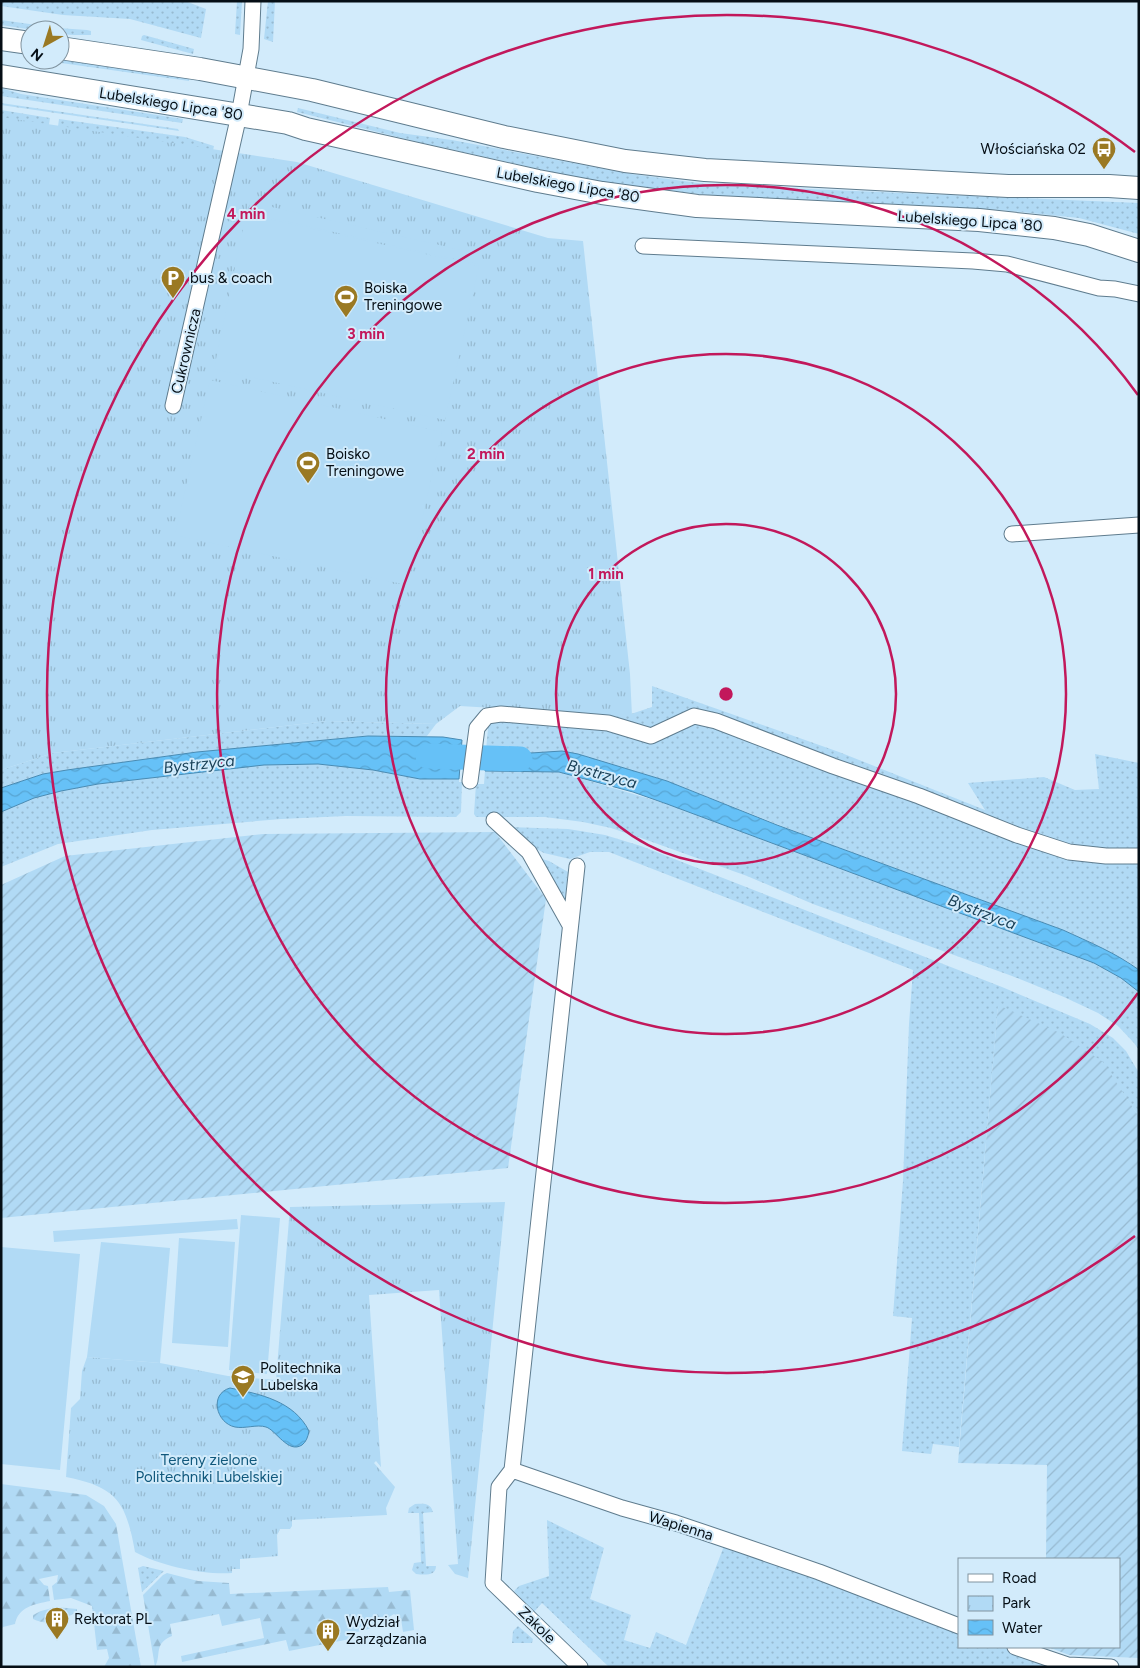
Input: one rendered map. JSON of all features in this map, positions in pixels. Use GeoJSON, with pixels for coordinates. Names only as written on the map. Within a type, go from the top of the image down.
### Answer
{"type":"FeatureCollection","features":[{"type":"Feature","properties":{"kind":"main road"},"geometry":{"type":"LineString","coordinates":[[1,39],[20,42]]}},
{"type":"Feature","properties":{"kind":"main road"},"geometry":{"type":"LineString","coordinates":[[70,50],[200,69],[312,90],[504,137],[625,161],[705,170],[1008,186],[1109,186],[1139,188]]}},
{"type":"Feature","properties":{"kind":"main road","name":"Lubelskiego Lipca '80"},"geometry":{"type":"LineString","coordinates":[[1,76],[288,123],[306,129],[538,182],[602,193],[697,206],[997,222],[1054,228],[1089,235],[1139,251]]}},
{"type":"Feature","properties":{"kind":"street","name":"Cukrownicza"},"geometry":{"type":"LineString","coordinates":[[173,406],[239,115],[251,49],[253,1]]}},
{"type":"Feature","properties":{"kind":"street"},"geometry":{"type":"LineString","coordinates":[[643,246],[1007,264],[1099,288],[1139,294]]}},
{"type":"Feature","properties":{"kind":"street"},"geometry":{"type":"LineString","coordinates":[[1012,534],[1139,525]]}},
{"type":"Feature","properties":{"kind":"street"},"geometry":{"type":"LineString","coordinates":[[470,781],[477,728],[487,716],[501,714],[608,722],[651,736],[694,716],[716,720],[1017,835],[1069,852],[1106,856],[1139,856]]}},
{"type":"Feature","properties":{"kind":"street"},"geometry":{"type":"LineString","coordinates":[[494,820],[529,852],[570,925]]}},
{"type":"Feature","properties":{"kind":"street"},"geometry":{"type":"LineString","coordinates":[[512,1470],[577,866]]}},
{"type":"Feature","properties":{"kind":"street","name":"Zakole"},"geometry":{"type":"LineString","coordinates":[[512,1470],[499,1487],[493,1583],[580,1667]]}},
{"type":"Feature","properties":{"kind":"street","name":"Wapienna"},"geometry":{"type":"LineString","coordinates":[[512,1470],[622,1508],[676,1523],[744,1546],[958,1626]]}},
{"type":"Feature","properties":{"kind":"street"},"geometry":{"type":"LineString","coordinates":[[1018,1648],[1068,1665],[1110,1667]]}},
{"type":"Feature","properties":{"kind":"green space"},"geometry":{"type":"Polygon","coordinates":[[[1,1],[185,1],[206,9],[201,38],[130,19],[63,15],[1,6],[1,1]]]}},
{"type":"Feature","properties":{"kind":"green space"},"geometry":{"type":"Polygon","coordinates":[[[237,1],[242,1],[240,35],[235,34],[237,1]]]}},
{"type":"Feature","properties":{"kind":"green space"},"geometry":{"type":"Polygon","coordinates":[[[268,1],[275,1],[273,42],[264,39],[268,1]]]}},
{"type":"Feature","properties":{"kind":"green space"},"geometry":{"type":"Polygon","coordinates":[[[1,20],[20,23],[20,28],[1,25],[1,20]]]}},
{"type":"Feature","properties":{"kind":"green space"},"geometry":{"type":"Polygon","coordinates":[[[70,29],[91,31],[91,35],[70,35],[70,29]]]}},
{"type":"Feature","properties":{"kind":"green space"},"geometry":{"type":"Polygon","coordinates":[[[144,35],[194,49],[193,54],[141,40],[144,35]]]}},
{"type":"Feature","properties":{"kind":"green space"},"geometry":{"type":"Polygon","coordinates":[[[70,59],[189,76],[189,81],[70,64],[70,59]]]}},
{"type":"Feature","properties":{"kind":"green space"},"geometry":{"type":"Polygon","coordinates":[[[1,88],[21,94],[183,119],[182,123],[1,96],[1,88]]]}},
{"type":"Feature","properties":{"kind":"green space"},"geometry":{"type":"Polygon","coordinates":[[[1,103],[178,129],[179,131],[1,105],[1,103]]]}},
{"type":"Feature","properties":{"kind":"green space"},"geometry":{"type":"Polygon","coordinates":[[[298,108],[400,133],[452,140],[631,174],[713,185],[1139,203],[1139,234],[1079,218],[1000,210],[734,198],[588,180],[418,142],[297,112],[298,108]]]}},
{"type":"Feature","properties":{"kind":"green space"},"geometry":{"type":"Polygon","coordinates":[[[1,110],[50,118],[48,131],[1,125],[1,110]]]}},
{"type":"Feature","properties":{"kind":"green space"},"geometry":{"type":"Polygon","coordinates":[[[1,117],[297,162],[548,238],[583,241],[630,674],[632,716],[460,706],[436,724],[327,721],[53,753],[1,770],[1,117]]]}},
{"type":"Feature","properties":{"kind":"green space"},"geometry":{"type":"Polygon","coordinates":[[[59,119],[185,137],[214,146],[210,164],[57,134],[59,119]]]}},
{"type":"Feature","properties":{"kind":"green space"},"geometry":{"type":"Polygon","coordinates":[[[250,202],[479,254],[477,264],[248,213],[250,202]]]}},
{"type":"Feature","properties":{"kind":"green space","name":"Boiska Treningowe"},"geometry":{"type":"Polygon","coordinates":[[[246,214],[479,266],[445,420],[214,369],[246,214]]]}},
{"type":"Feature","properties":{"kind":"green space","name":"Boisko Treningowe"},"geometry":{"type":"Polygon","coordinates":[[[210,380],[442,432],[407,585],[175,535],[210,380]]]}},
{"type":"Feature","properties":{"kind":"green space"},"geometry":{"type":"Polygon","coordinates":[[[652,686],[839,752],[985,810],[968,783],[1044,777],[1075,790],[1099,789],[1095,754],[1139,763],[1139,970],[1127,961],[1063,930],[802,834],[667,781],[578,754],[486,750],[490,707],[628,715],[652,707],[652,686]]]}},
{"type":"Feature","properties":{"kind":"green space"},"geometry":{"type":"Polygon","coordinates":[[[327,721],[436,724],[427,736],[368,736],[197,752],[43,774],[1,788],[1,770],[53,753],[327,721]]]}},
{"type":"Feature","properties":{"kind":"green space"},"geometry":{"type":"Polygon","coordinates":[[[318,764],[373,770],[420,779],[459,779],[459,782],[462,782],[461,812],[456,817],[346,816],[281,819],[152,830],[58,844],[1,867],[1,812],[34,798],[98,784],[264,765],[318,764]]]}},
{"type":"Feature","properties":{"kind":"green space"},"geometry":{"type":"Polygon","coordinates":[[[485,771],[559,772],[667,804],[1094,963],[1121,978],[1139,992],[1139,1050],[1118,1026],[1098,1013],[1064,997],[1012,976],[813,904],[747,876],[641,838],[611,828],[545,817],[476,817],[474,814],[476,784],[484,784],[485,771]]]}},
{"type":"Feature","properties":{"kind":"green space"},"geometry":{"type":"Polygon","coordinates":[[[506,827],[568,829],[605,835],[641,846],[1002,987],[1090,1024],[1113,1038],[1126,1051],[1139,1073],[1139,1117],[1102,1062],[998,1006],[959,1447],[933,1444],[931,1454],[902,1451],[912,1318],[893,1316],[903,1181],[913,970],[609,852],[590,852],[570,859],[544,853],[527,844],[506,827]]]}},
{"type":"Feature","properties":{"kind":"green space"},"geometry":{"type":"Polygon","coordinates":[[[495,832],[546,899],[508,1168],[1,1218],[1,885],[65,856],[263,834],[495,832]]]}},
{"type":"Feature","properties":{"kind":"green space"},"geometry":{"type":"Polygon","coordinates":[[[538,858],[549,861],[568,872],[564,907],[538,858]]]}},
{"type":"Feature","properties":{"kind":"green space"},"geometry":{"type":"Polygon","coordinates":[[[998,1005],[1060,1033],[1103,1062],[1139,1117],[1139,1658],[1069,1655],[1051,1648],[1120,1648],[1120,1558],[1046,1558],[1047,1465],[958,1463],[998,1005]]]}},
{"type":"Feature","properties":{"kind":"green space","name":"Tereny zielone Politechniki Lubelskiej"},"geometry":{"type":"Polygon","coordinates":[[[505,1202],[468,1578],[455,1574],[448,1565],[458,1564],[439,1290],[369,1295],[381,1467],[376,1461],[374,1463],[395,1487],[386,1508],[387,1515],[292,1520],[290,1529],[280,1529],[277,1535],[278,1556],[240,1559],[240,1569],[232,1569],[232,1573],[209,1573],[169,1565],[135,1552],[128,1521],[123,1509],[116,1500],[108,1492],[97,1486],[66,1477],[71,1408],[80,1399],[82,1371],[87,1357],[160,1363],[228,1376],[276,1380],[290,1207],[505,1202]]]}},
{"type":"Feature","properties":{"kind":"green space"},"geometry":{"type":"Polygon","coordinates":[[[241,1215],[280,1218],[267,1374],[229,1370],[241,1215]]]}},
{"type":"Feature","properties":{"kind":"green space"},"geometry":{"type":"Polygon","coordinates":[[[237,1219],[238,1229],[54,1242],[53,1231],[237,1219]]]}},
{"type":"Feature","properties":{"kind":"green space"},"geometry":{"type":"Polygon","coordinates":[[[179,1238],[235,1242],[228,1347],[172,1343],[179,1238]]]}},
{"type":"Feature","properties":{"kind":"green space"},"geometry":{"type":"Polygon","coordinates":[[[101,1242],[170,1248],[160,1363],[87,1357],[101,1242]]]}},
{"type":"Feature","properties":{"kind":"green space"},"geometry":{"type":"Polygon","coordinates":[[[1,1247],[80,1254],[60,1470],[1,1464],[1,1247]]]}},
{"type":"Feature","properties":{"kind":"green space"},"geometry":{"type":"Polygon","coordinates":[[[1,1484],[86,1495],[104,1506],[116,1524],[141,1667],[104,1667],[109,1658],[107,1649],[97,1650],[92,1606],[71,1598],[54,1600],[52,1586],[57,1582],[58,1575],[39,1579],[44,1585],[48,1586],[50,1601],[28,1607],[23,1610],[15,1624],[3,1627],[1,1630],[1,1484]]]}},
{"type":"Feature","properties":{"kind":"green space"},"geometry":{"type":"Polygon","coordinates":[[[415,1504],[428,1505],[433,1512],[423,1513],[426,1566],[436,1566],[436,1569],[432,1573],[423,1575],[416,1574],[412,1570],[414,1563],[421,1562],[419,1513],[408,1513],[409,1508],[415,1504]]]}},
{"type":"Feature","properties":{"kind":"green space"},"geometry":{"type":"Polygon","coordinates":[[[547,1520],[604,1548],[590,1599],[631,1615],[624,1640],[650,1648],[656,1632],[686,1645],[724,1546],[958,1631],[958,1648],[1006,1648],[1058,1667],[609,1667],[542,1603],[534,1612],[514,1591],[519,1586],[549,1576],[547,1520]]]}},
{"type":"Feature","properties":{"kind":"green space"},"geometry":{"type":"Polygon","coordinates":[[[143,1566],[164,1571],[142,1592],[138,1568],[143,1566]]]}},
{"type":"Feature","properties":{"kind":"green space"},"geometry":{"type":"Polygon","coordinates":[[[167,1573],[198,1581],[229,1583],[230,1594],[388,1587],[389,1592],[410,1590],[414,1630],[403,1632],[401,1619],[394,1614],[389,1617],[388,1624],[349,1634],[350,1639],[289,1651],[286,1640],[182,1662],[181,1656],[264,1638],[260,1618],[222,1626],[219,1614],[170,1624],[172,1636],[162,1642],[155,1667],[143,1595],[167,1573]]]}},
{"type":"Feature","properties":{"kind":"green space"},"geometry":{"type":"Polygon","coordinates":[[[56,1607],[77,1609],[77,1612],[50,1622],[33,1619],[33,1615],[56,1607]]]}},
{"type":"Feature","properties":{"kind":"green space"},"geometry":{"type":"Polygon","coordinates":[[[518,1626],[533,1639],[532,1643],[512,1643],[513,1631],[518,1626]]]}},
{"type":"Feature","properties":{"kind":"water"},"geometry":{"type":"Polygon","coordinates":[[[368,736],[443,737],[462,740],[459,779],[420,779],[373,770],[318,764],[264,765],[98,784],[34,798],[1,812],[1,788],[43,774],[197,752],[368,736]]]}},
{"type":"Feature","properties":{"kind":"water"},"geometry":{"type":"Polygon","coordinates":[[[486,750],[531,753],[562,751],[578,754],[667,781],[777,825],[1063,930],[1112,953],[1139,970],[1139,992],[1121,978],[1094,963],[633,792],[559,772],[485,771],[486,750]]]}},
{"type":"Feature","properties":{"kind":"water"},"geometry":{"type":"Polygon","coordinates":[[[230,1388],[275,1400],[295,1412],[309,1431],[305,1442],[297,1447],[292,1446],[266,1427],[235,1427],[228,1424],[220,1414],[217,1402],[223,1391],[230,1388]]]}},
{"type":"Feature","properties":{"kind":"waterway","name":"Bystrzyca"},"geometry":{"type":"LineString","coordinates":[[428,756],[520,759]]}},
{"type":"Feature","properties":{"kind":"place","name":"Włościańska 02"},"geometry":{"type":"Point","coordinates":[1104,170]}},
{"type":"Feature","properties":{"kind":"place","name":"bus & coach"},"geometry":{"type":"Point","coordinates":[173,299]}},
{"type":"Feature","properties":{"kind":"place","name":"Boiska Treningowe"},"geometry":{"type":"Point","coordinates":[346,318]}},
{"type":"Feature","properties":{"kind":"place","name":"Boisko Treningowe"},"geometry":{"type":"Point","coordinates":[308,484]}},
{"type":"Feature","properties":{"kind":"place","name":"Politechnika Lubelska"},"geometry":{"type":"Point","coordinates":[243,1398]}},
{"type":"Feature","properties":{"kind":"place","name":"Rektorat PL"},"geometry":{"type":"Point","coordinates":[57,1640]}},
{"type":"Feature","properties":{"kind":"place","name":"Wydział Zarządzania"},"geometry":{"type":"Point","coordinates":[328,1652]}}]}
